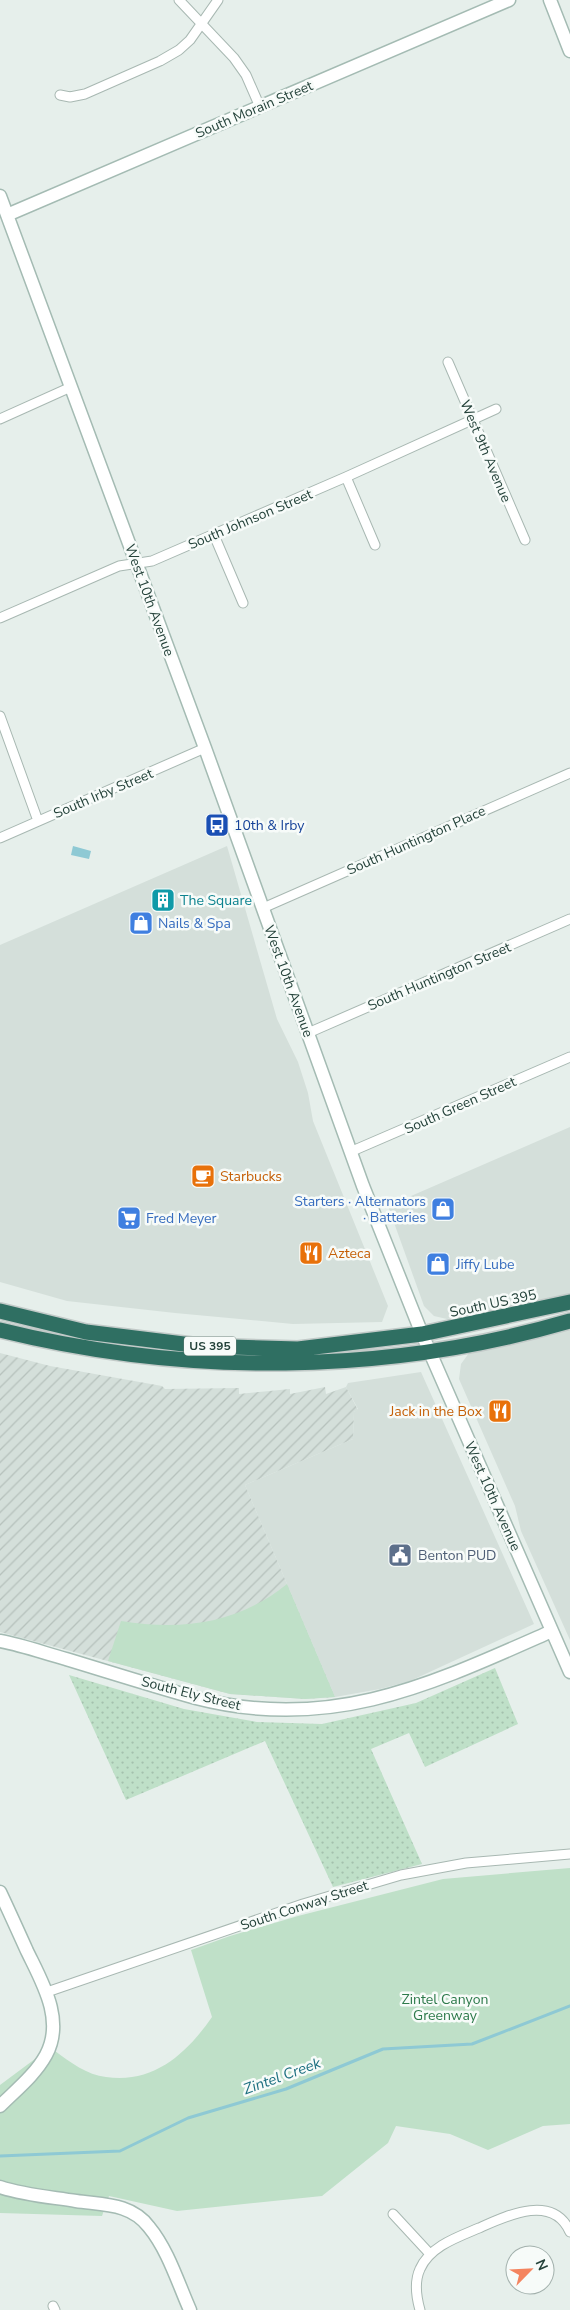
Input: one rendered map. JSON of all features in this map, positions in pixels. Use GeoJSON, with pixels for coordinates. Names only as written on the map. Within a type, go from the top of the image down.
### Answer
{"type":"FeatureCollection","features":[{"type":"Feature","properties":{"kind":"highway","name":"South US 395"},"geometry":{"type":"LineString","coordinates":[[422,1334],[570,1302]]}},
{"type":"Feature","properties":{"kind":"highway","name":"US 395"},"geometry":{"type":"LineString","coordinates":[[0,1311],[86,1332],[200,1346],[298,1349],[422,1334]]}},
{"type":"Feature","properties":{"kind":"highway","name":"US 395"},"geometry":{"type":"LineString","coordinates":[[0,1330],[94,1350],[144,1356],[220,1363],[316,1362],[430,1352],[475,1344],[570,1322]]}},
{"type":"Feature","properties":{"kind":"street"},"geometry":{"type":"LineString","coordinates":[[179,0],[234,58],[246,76],[260,107]]}},
{"type":"Feature","properties":{"kind":"street"},"geometry":{"type":"LineString","coordinates":[[60,95],[70,97],[85,94],[160,62],[179,50],[202,24],[218,0]]}},
{"type":"Feature","properties":{"kind":"street","name":"South Morain Street"},"geometry":{"type":"LineString","coordinates":[[4,217],[509,0]]}},
{"type":"Feature","properties":{"kind":"street"},"geometry":{"type":"LineString","coordinates":[[550,0],[570,51]]}},
{"type":"Feature","properties":{"kind":"street","name":"West 10th Avenue"},"geometry":{"type":"LineString","coordinates":[[0,196],[4,217],[71,387],[137,564],[350,1152],[422,1334],[570,1672]]}},
{"type":"Feature","properties":{"kind":"street","name":"West 9th Avenue"},"geometry":{"type":"LineString","coordinates":[[448,362],[525,540]]}},
{"type":"Feature","properties":{"kind":"street"},"geometry":{"type":"LineString","coordinates":[[0,418],[71,387]]}},
{"type":"Feature","properties":{"kind":"street","name":"South Johnson Street"},"geometry":{"type":"LineString","coordinates":[[0,618],[119,566],[152,561],[214,535],[496,409]]}},
{"type":"Feature","properties":{"kind":"street"},"geometry":{"type":"LineString","coordinates":[[346,477],[375,545]]}},
{"type":"Feature","properties":{"kind":"street"},"geometry":{"type":"LineString","coordinates":[[214,535],[244,603]]}},
{"type":"Feature","properties":{"kind":"street"},"geometry":{"type":"LineString","coordinates":[[0,716],[38,821]]}},
{"type":"Feature","properties":{"kind":"street","name":"South Irby Street"},"geometry":{"type":"LineString","coordinates":[[0,838],[205,748]]}},
{"type":"Feature","properties":{"kind":"street","name":"South Huntington Place"},"geometry":{"type":"LineString","coordinates":[[263,908],[570,772]]}},
{"type":"Feature","properties":{"kind":"street","name":"South Huntington Street"},"geometry":{"type":"LineString","coordinates":[[308,1033],[570,919]]}},
{"type":"Feature","properties":{"kind":"street","name":"South Green Street"},"geometry":{"type":"LineString","coordinates":[[350,1152],[570,1057]]}},
{"type":"Feature","properties":{"kind":"street","name":"South Ely Street"},"geometry":{"type":"LineString","coordinates":[[0,1642],[198,1698],[256,1708],[288,1710],[322,1709],[387,1697],[432,1682],[552,1631]]}},
{"type":"Feature","properties":{"kind":"street","name":"South Conway Street"},"geometry":{"type":"LineString","coordinates":[[47,1992],[303,1904],[393,1877],[466,1863],[570,1854]]}},
{"type":"Feature","properties":{"kind":"street"},"geometry":{"type":"LineString","coordinates":[[0,1892],[47,1992],[53,2022],[50,2046],[34,2072],[0,2106]]}},
{"type":"Feature","properties":{"kind":"street"},"geometry":{"type":"LineString","coordinates":[[0,2187],[28,2194],[107,2204],[132,2211],[142,2218],[156,2238],[190,2310]]}},
{"type":"Feature","properties":{"kind":"street"},"geometry":{"type":"LineString","coordinates":[[420,2310],[416,2294],[417,2279],[420,2269],[436,2248],[518,2211],[542,2210],[554,2214],[563,2220],[570,2232]]}},
{"type":"Feature","properties":{"kind":"street"},"geometry":{"type":"LineString","coordinates":[[393,2214],[430,2254]]}},
{"type":"Feature","properties":{"kind":"shaded area"},"geometry":{"type":"Polygon","coordinates":[[[227,846],[277,1019],[298,1062],[308,1093],[313,1121],[388,1306],[382,1322],[293,1324],[175,1313],[67,1301],[0,1282],[0,945],[227,846]]]}},
{"type":"Feature","properties":{"kind":"shaded area"},"geometry":{"type":"Polygon","coordinates":[[[570,1127],[570,1295],[522,1309],[490,1311],[447,1319],[434,1316],[424,1306],[388,1206],[570,1127]]]}},
{"type":"Feature","properties":{"kind":"shaded area"},"geometry":{"type":"Polygon","coordinates":[[[570,1327],[570,1640],[521,1531],[515,1506],[459,1379],[461,1364],[469,1353],[570,1327]]]}},
{"type":"Feature","properties":{"kind":"shaded area"},"geometry":{"type":"Polygon","coordinates":[[[0,1353],[50,1366],[162,1386],[165,1389],[239,1388],[239,1394],[290,1389],[290,1394],[325,1387],[326,1394],[346,1387],[358,1410],[354,1412],[353,1439],[245,1485],[335,1697],[305,1699],[230,1694],[0,1632],[0,1353]]]}},
{"type":"Feature","properties":{"kind":"shaded area"},"geometry":{"type":"Polygon","coordinates":[[[421,1372],[534,1624],[410,1681],[380,1689],[335,1697],[245,1485],[353,1439],[354,1412],[358,1409],[346,1387],[348,1383],[421,1372]]]}},
{"type":"Feature","properties":{"kind":"green space"},"geometry":{"type":"Polygon","coordinates":[[[287,1584],[335,1697],[305,1699],[230,1694],[108,1661],[121,1621],[166,1625],[208,1621],[229,1616],[249,1608],[287,1584]]]}},
{"type":"Feature","properties":{"kind":"green space"},"geometry":{"type":"Polygon","coordinates":[[[495,1668],[518,1724],[425,1767],[409,1733],[371,1749],[422,1864],[333,1887],[265,1741],[126,1800],[69,1675],[184,1709],[257,1722],[322,1724],[416,1703],[495,1668]]]}},
{"type":"Feature","properties":{"kind":"green space","name":"Zintel Canyon Greenway"},"geometry":{"type":"Polygon","coordinates":[[[570,1868],[570,2124],[543,2126],[488,2150],[450,2134],[396,2126],[388,2143],[322,2196],[177,2211],[109,2196],[102,2216],[0,2213],[0,2085],[39,2056],[55,2051],[85,2071],[106,2077],[123,2078],[139,2076],[154,2071],[168,2063],[192,2043],[212,2017],[191,1950],[230,1936],[298,1916],[443,1879],[570,1868]]]}},
{"type":"Feature","properties":{"kind":"water"},"geometry":{"type":"Polygon","coordinates":[[[73,846],[91,851],[89,859],[71,855],[73,846]]]}},
{"type":"Feature","properties":{"kind":"waterway","name":"Zintel Creek"},"geometry":{"type":"LineString","coordinates":[[0,2156],[120,2151],[188,2118],[286,2089],[383,2049],[472,2044],[570,2006]]}},
{"type":"Feature","properties":{"kind":"place","name":"10th & Irby"},"geometry":{"type":"Point","coordinates":[217,825]}},
{"type":"Feature","properties":{"kind":"place","name":"The Square"},"geometry":{"type":"Point","coordinates":[163,900]}},
{"type":"Feature","properties":{"kind":"place","name":"Nails & Spa"},"geometry":{"type":"Point","coordinates":[141,923]}},
{"type":"Feature","properties":{"kind":"place","name":"Starbucks"},"geometry":{"type":"Point","coordinates":[203,1176]}},
{"type":"Feature","properties":{"kind":"place","name":"Starters · Alternators · Batteries"},"geometry":{"type":"Point","coordinates":[443,1209]}},
{"type":"Feature","properties":{"kind":"place","name":"Fred Meyer"},"geometry":{"type":"Point","coordinates":[129,1218]}},
{"type":"Feature","properties":{"kind":"place","name":"Azteca"},"geometry":{"type":"Point","coordinates":[311,1253]}},
{"type":"Feature","properties":{"kind":"place","name":"Jiffy Lube"},"geometry":{"type":"Point","coordinates":[438,1264]}},
{"type":"Feature","properties":{"kind":"place","name":"Jack in the Box"},"geometry":{"type":"Point","coordinates":[500,1411]}},
{"type":"Feature","properties":{"kind":"place","name":"Benton PUD"},"geometry":{"type":"Point","coordinates":[400,1555]}}]}
